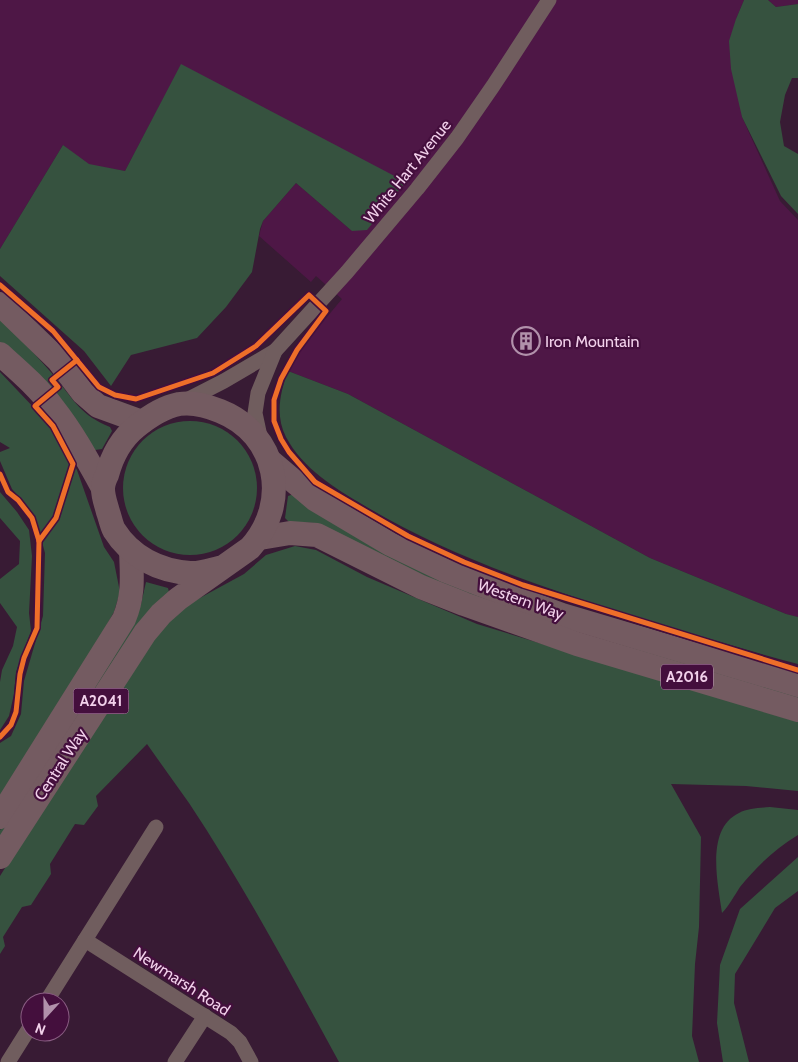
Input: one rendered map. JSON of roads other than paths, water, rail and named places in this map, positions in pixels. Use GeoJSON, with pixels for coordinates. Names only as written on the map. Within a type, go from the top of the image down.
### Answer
{"type":"FeatureCollection","features":[{"type":"Feature","properties":{"kind":"main road"},"geometry":{"type":"LineString","coordinates":[[0,304],[58,360],[83,393],[98,406],[142,422]]}},
{"type":"Feature","properties":{"kind":"main road"},"geometry":{"type":"LineString","coordinates":[[0,354],[54,408],[70,431],[103,488]]}},
{"type":"Feature","properties":{"kind":"main road"},"geometry":{"type":"LineString","coordinates":[[179,404],[206,405],[233,416],[253,433],[266,453],[274,482],[270,518],[260,538],[250,548],[223,567],[192,574],[164,570],[148,563],[131,550],[114,529],[104,498],[103,488],[117,447],[127,434],[142,422],[179,404]]}},
{"type":"Feature","properties":{"kind":"main road","name":"Western Way"},"geometry":{"type":"LineString","coordinates":[[266,453],[316,500],[390,544],[444,570],[562,615],[798,684]]}},
{"type":"Feature","properties":{"kind":"main road","name":"Western Way"},"geometry":{"type":"LineString","coordinates":[[260,538],[290,533],[317,535],[421,587],[464,604],[577,644],[798,710]]}},
{"type":"Feature","properties":{"kind":"main road","name":"Central Way"},"geometry":{"type":"LineString","coordinates":[[0,817],[124,620],[133,586],[131,550]]}},
{"type":"Feature","properties":{"kind":"main road","name":"Central Way"},"geometry":{"type":"LineString","coordinates":[[0,857],[145,633],[161,614],[178,599],[223,567]]}},
{"type":"Feature","properties":{"kind":"street","name":"White Hart Avenue"},"geometry":{"type":"LineString","coordinates":[[179,404],[224,381],[275,351],[347,272],[417,189],[494,86],[549,0]]}},
{"type":"Feature","properties":{"kind":"street","name":"White Hart Avenue"},"geometry":{"type":"LineString","coordinates":[[266,453],[255,413],[258,393],[275,351]]}},
{"type":"Feature","properties":{"kind":"street"},"geometry":{"type":"LineString","coordinates":[[52,992],[156,827]]}},
{"type":"Feature","properties":{"kind":"street","name":"Newmarsh Road"},"geometry":{"type":"LineString","coordinates":[[85,940],[231,1033],[240,1042],[251,1062]]}},
{"type":"Feature","properties":{"kind":"street"},"geometry":{"type":"LineString","coordinates":[[175,1062],[205,1016]]}},
{"type":"Feature","properties":{"kind":"street"},"geometry":{"type":"LineString","coordinates":[[8,1062],[21,1042]]}},
{"type":"Feature","properties":{"kind":"place","name":"Iron Mountain"},"geometry":{"type":"Point","coordinates":[526,341]}}]}
